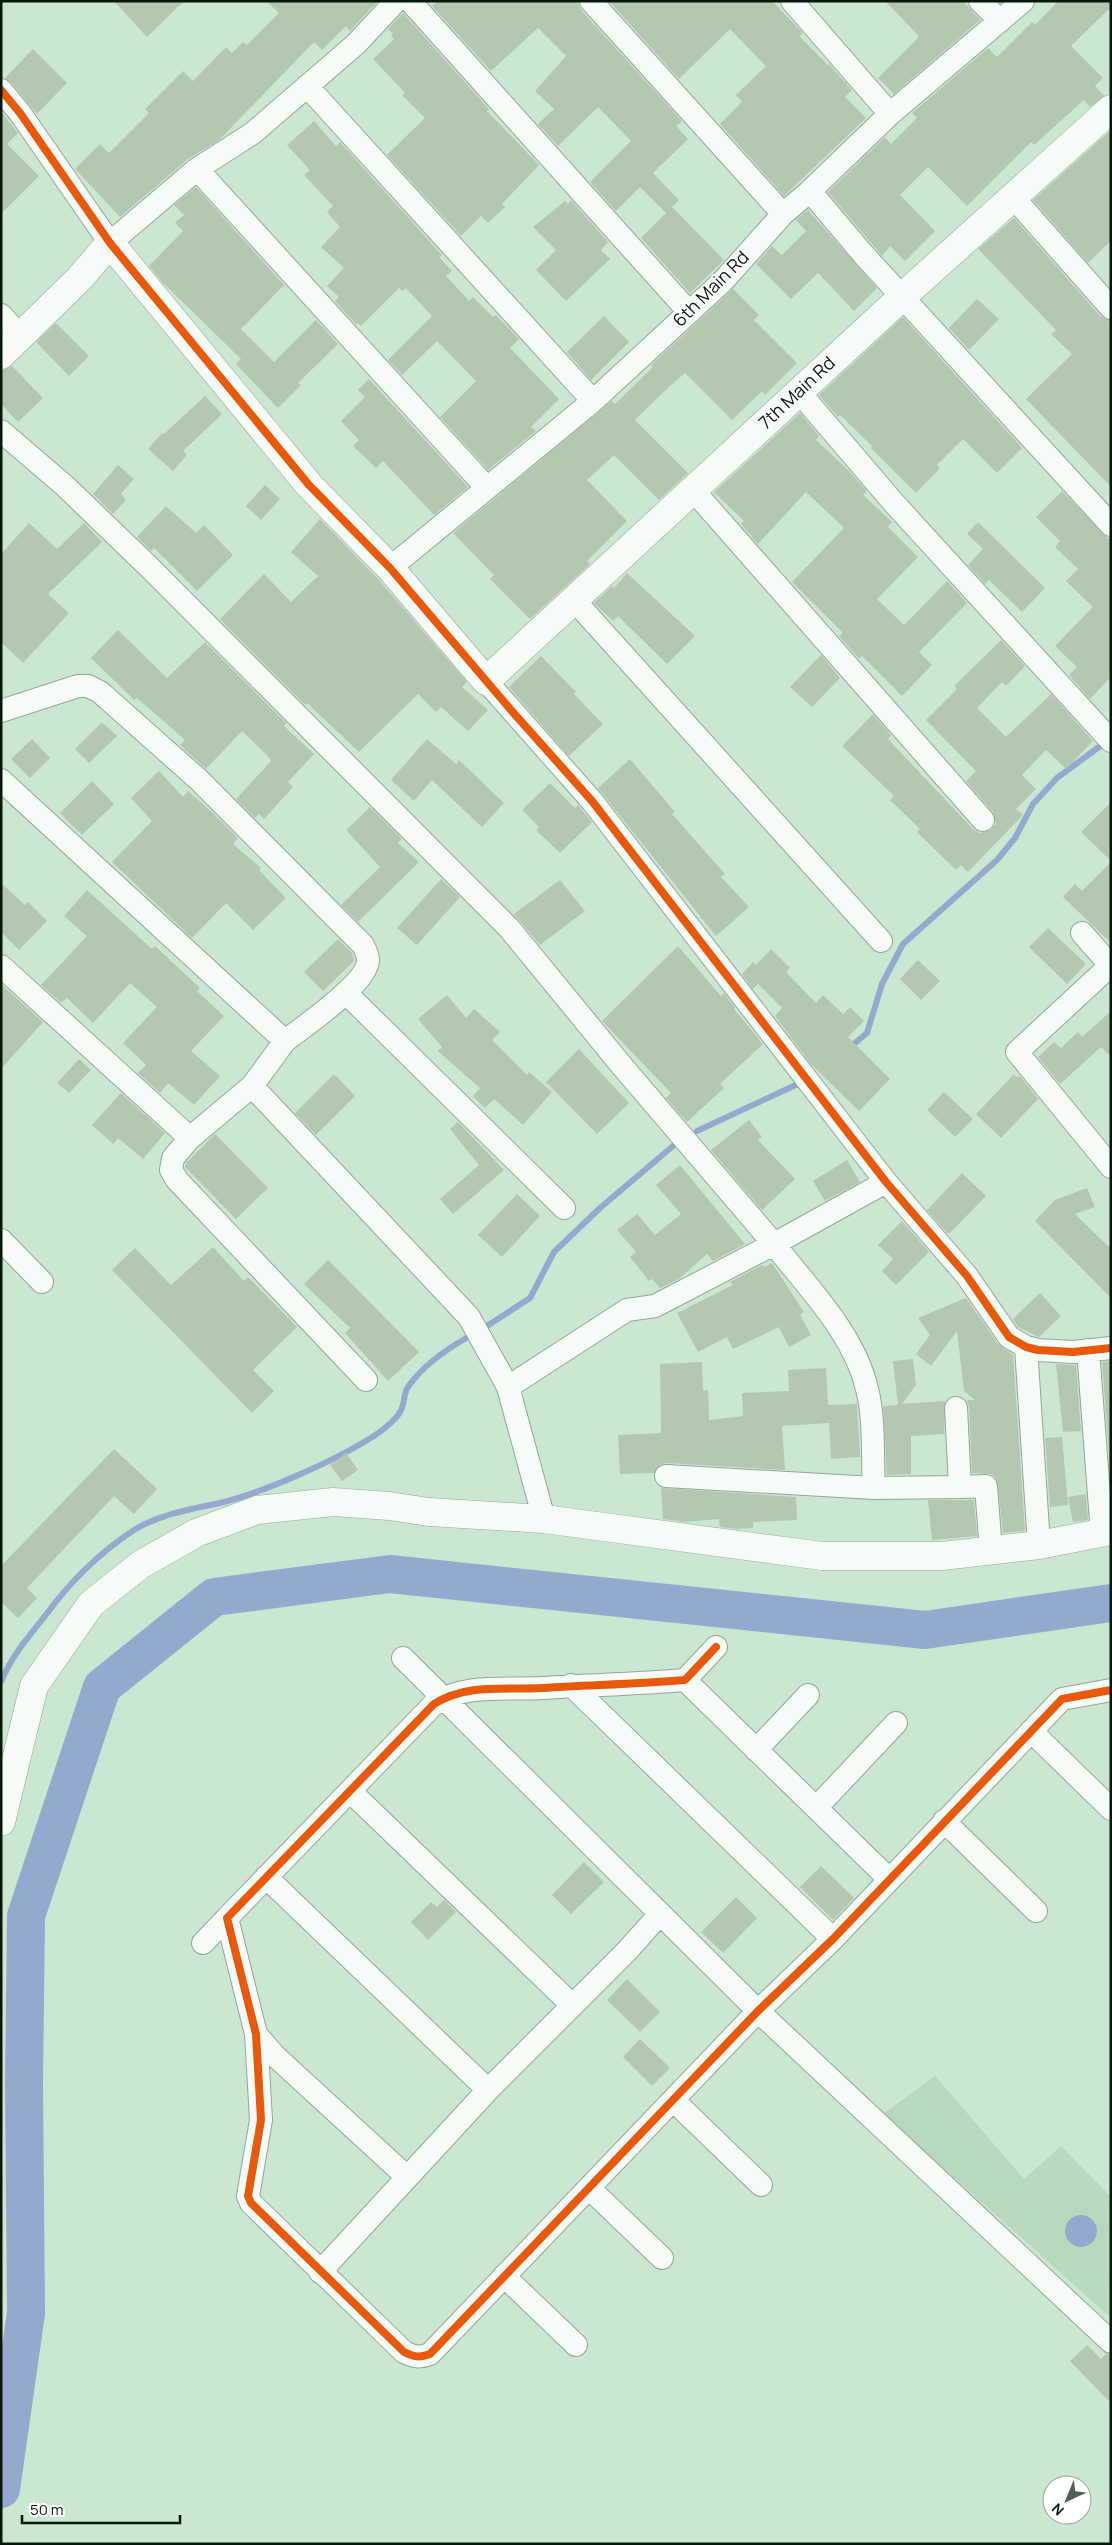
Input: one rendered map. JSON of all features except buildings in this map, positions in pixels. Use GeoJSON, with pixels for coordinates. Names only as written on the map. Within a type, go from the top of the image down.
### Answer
{"type":"FeatureCollection","features":[{"type":"Feature","properties":{"kind":"street"},"geometry":{"type":"LineString","coordinates":[[1,315],[10,345],[79,279],[110,243],[197,169],[254,133],[356,44],[396,1]]}},
{"type":"Feature","properties":{"kind":"street"},"geometry":{"type":"LineString","coordinates":[[410,1],[689,312]]}},
{"type":"Feature","properties":{"kind":"street"},"geometry":{"type":"LineString","coordinates":[[591,1],[783,214]]}},
{"type":"Feature","properties":{"kind":"street"},"geometry":{"type":"LineString","coordinates":[[792,1],[890,114]]}},
{"type":"Feature","properties":{"kind":"street"},"geometry":{"type":"LineString","coordinates":[[980,1],[1000,21]]}},
{"type":"Feature","properties":{"kind":"street","name":"6th Main Rd"},"geometry":{"type":"LineString","coordinates":[[390,568],[593,401],[722,281],[783,214],[810,191],[890,114],[1023,1]]}},
{"type":"Feature","properties":{"kind":"street"},"geometry":{"type":"LineString","coordinates":[[307,86],[593,401]]}},
{"type":"Feature","properties":{"kind":"street"},"geometry":{"type":"LineString","coordinates":[[1,90],[20,113],[110,243],[309,485],[390,568],[592,802],[886,1182],[967,1276],[1010,1337],[1026,1347],[1073,1352],[1111,1348]]}},
{"type":"Feature","properties":{"kind":"street","name":"7th Main Rd"},"geometry":{"type":"LineString","coordinates":[[486,681],[903,296],[1111,109]]}},
{"type":"Feature","properties":{"kind":"street"},"geometry":{"type":"LineString","coordinates":[[197,169],[487,488]]}},
{"type":"Feature","properties":{"kind":"street"},"geometry":{"type":"LineString","coordinates":[[810,191],[862,254],[903,296],[1111,526]]}},
{"type":"Feature","properties":{"kind":"street"},"geometry":{"type":"LineString","coordinates":[[1013,197],[1111,308]]}},
{"type":"Feature","properties":{"kind":"street"},"geometry":{"type":"LineString","coordinates":[[799,392],[893,502],[1107,736]]}},
{"type":"Feature","properties":{"kind":"street"},"geometry":{"type":"LineString","coordinates":[[1,431],[65,486],[148,566],[509,928],[622,1066],[774,1244],[843,1333],[862,1369],[870,1404],[874,1488]]}},
{"type":"Feature","properties":{"kind":"street"},"geometry":{"type":"LineString","coordinates":[[693,490],[983,820]]}},
{"type":"Feature","properties":{"kind":"street"},"geometry":{"type":"LineString","coordinates":[[574,600],[881,941]]}},
{"type":"Feature","properties":{"kind":"street"},"geometry":{"type":"LineString","coordinates":[[1,711],[78,686],[88,686],[100,692],[199,780],[363,945],[368,960],[365,970],[346,993],[285,1041],[252,1086],[190,1138],[173,1158],[171,1170],[177,1180],[366,1380]]}},
{"type":"Feature","properties":{"kind":"street"},"geometry":{"type":"LineString","coordinates":[[1,780],[285,1041]]}},
{"type":"Feature","properties":{"kind":"street"},"geometry":{"type":"LineString","coordinates":[[1082,933],[1111,966],[1017,1052],[1111,1167]]}},
{"type":"Feature","properties":{"kind":"street"},"geometry":{"type":"LineString","coordinates":[[1,966],[190,1138]]}},
{"type":"Feature","properties":{"kind":"street"},"geometry":{"type":"LineString","coordinates":[[346,993],[564,1208]]}},
{"type":"Feature","properties":{"kind":"street"},"geometry":{"type":"LineString","coordinates":[[252,1086],[469,1317],[482,1337],[508,1387],[544,1519]]}},
{"type":"Feature","properties":{"kind":"street"},"geometry":{"type":"LineString","coordinates":[[508,1387],[627,1310],[655,1306],[774,1244],[886,1182]]}},
{"type":"Feature","properties":{"kind":"street"},"geometry":{"type":"LineString","coordinates":[[1,1240],[42,1282]]}},
{"type":"Feature","properties":{"kind":"street"},"geometry":{"type":"LineString","coordinates":[[1026,1347],[1039,1545]]}},
{"type":"Feature","properties":{"kind":"street"},"geometry":{"type":"LineString","coordinates":[[1,1822],[34,1686],[91,1604],[140,1565],[196,1533],[257,1510],[333,1502],[389,1506],[429,1512],[544,1519],[822,1556],[942,1556],[1039,1545],[1107,1532],[1088,1350]]}},
{"type":"Feature","properties":{"kind":"street"},"geometry":{"type":"LineString","coordinates":[[956,1408],[960,1487]]}},
{"type":"Feature","properties":{"kind":"street"},"geometry":{"type":"LineString","coordinates":[[666,1476],[874,1488],[986,1486],[991,1551]]}},
{"type":"Feature","properties":{"kind":"street"},"geometry":{"type":"LineString","coordinates":[[203,1943],[434,1704],[443,1698],[464,1691],[498,1687],[685,1680],[716,1647]]}},
{"type":"Feature","properties":{"kind":"street"},"geometry":{"type":"LineString","coordinates":[[403,1658],[758,2011],[1111,2342]]}},
{"type":"Feature","properties":{"kind":"street"},"geometry":{"type":"LineString","coordinates":[[685,1680],[889,1879]]}},
{"type":"Feature","properties":{"kind":"street"},"geometry":{"type":"LineString","coordinates":[[572,1685],[833,1939]]}},
{"type":"Feature","properties":{"kind":"street"},"geometry":{"type":"LineString","coordinates":[[227,1918],[256,2034],[261,2120],[248,2196],[255,2208],[404,2352],[420,2358],[430,2354],[758,2011],[833,1939],[1062,1699],[1111,1690]]}},
{"type":"Feature","properties":{"kind":"street"},"geometry":{"type":"LineString","coordinates":[[756,1750],[808,1694]]}},
{"type":"Feature","properties":{"kind":"street"},"geometry":{"type":"LineString","coordinates":[[816,1808],[896,1723]]}},
{"type":"Feature","properties":{"kind":"street"},"geometry":{"type":"LineString","coordinates":[[1031,1731],[1111,1809]]}},
{"type":"Feature","properties":{"kind":"street"},"geometry":{"type":"LineString","coordinates":[[350,1791],[572,2005]]}},
{"type":"Feature","properties":{"kind":"street"},"geometry":{"type":"LineString","coordinates":[[944,1821],[1036,1911]]}},
{"type":"Feature","properties":{"kind":"street"},"geometry":{"type":"LineString","coordinates":[[266,1877],[488,2090]]}},
{"type":"Feature","properties":{"kind":"street"},"geometry":{"type":"LineString","coordinates":[[320,2272],[488,2090],[660,1914]]}},
{"type":"Feature","properties":{"kind":"street"},"geometry":{"type":"LineString","coordinates":[[256,2034],[274,2055],[408,2177]]}},
{"type":"Feature","properties":{"kind":"street"},"geometry":{"type":"LineString","coordinates":[[673,2100],[761,2185]]}},
{"type":"Feature","properties":{"kind":"street"},"geometry":{"type":"LineString","coordinates":[[589,2188],[662,2258]]}},
{"type":"Feature","properties":{"kind":"street"},"geometry":{"type":"LineString","coordinates":[[504,2276],[576,2345]]}},
{"type":"Feature","properties":{"kind":"path"},"geometry":{"type":"LineString","coordinates":[[1004,2220],[1018,2210],[1027,2196],[1056,2182],[1071,2168],[1111,2209]]}},
{"type":"Feature","properties":{"kind":"path"},"geometry":{"type":"LineString","coordinates":[[1042,2189],[1065,2215]]}},
{"type":"Feature","properties":{"kind":"path"},"geometry":{"type":"LineString","coordinates":[[1085,2209],[1092,2190]]}},
{"type":"Feature","properties":{"kind":"path"},"geometry":{"type":"LineString","coordinates":[[1074,2209],[1085,2209],[1098,2217],[1102,2230],[1099,2243],[1091,2250],[1076,2252],[1063,2244],[1058,2229],[1065,2215],[1074,2209]]}},
{"type":"Feature","properties":{"kind":"path"},"geometry":{"type":"LineString","coordinates":[[1102,2230],[1111,2231]]}},
{"type":"Feature","properties":{"kind":"path"},"geometry":{"type":"LineString","coordinates":[[1091,2250],[1111,2279]]}},
{"type":"Feature","properties":{"kind":"green space"},"geometry":{"type":"Polygon","coordinates":[[[935,2076],[1024,2179],[1061,2146],[1111,2197],[1111,2318],[883,2114],[935,2076]]]}},
{"type":"Feature","properties":{"kind":"water"},"geometry":{"type":"Polygon","coordinates":[[[1081,2215],[1087,2216],[1092,2220],[1096,2225],[1096,2237],[1092,2242],[1087,2246],[1081,2247],[1075,2246],[1070,2242],[1066,2237],[1065,2231],[1066,2225],[1070,2220],[1075,2216],[1081,2215]]]}},
{"type":"Feature","properties":{"kind":"waterway"},"geometry":{"type":"LineString","coordinates":[[849,1048],[867,1033],[882,984],[903,944],[997,860],[1015,838],[1033,804],[1057,778],[1107,741]]}},
{"type":"Feature","properties":{"kind":"waterway"},"geometry":{"type":"LineString","coordinates":[[697,1131],[800,1083]]}},
{"type":"Feature","properties":{"kind":"waterway"},"geometry":{"type":"LineString","coordinates":[[487,1326],[530,1298],[554,1252],[600,1208],[673,1146]]}},
{"type":"Feature","properties":{"kind":"waterway"},"geometry":{"type":"LineString","coordinates":[[1,1682],[20,1647],[64,1592],[85,1569],[121,1539],[144,1524],[154,1520],[256,1492],[296,1476],[354,1448],[377,1434],[398,1416],[402,1409],[406,1390],[420,1372],[443,1353],[468,1337]]}},
{"type":"Feature","properties":{"kind":"waterway"},"geometry":{"type":"LineString","coordinates":[[1,2489],[26,2313],[24,2083],[26,1916],[102,1687],[214,1597],[390,1574],[925,1630],[1111,1603]]}},
{"type":"Feature","properties":{"kind":"cycle path"},"geometry":{"type":"LineString","coordinates":[[1,90],[20,113],[110,243],[309,485],[390,568],[511,710],[592,801],[886,1182],[967,1276],[1009,1337],[1026,1347],[1038,1350],[1073,1352],[1111,1348]]}},
{"type":"Feature","properties":{"kind":"cycle path"},"geometry":{"type":"LineString","coordinates":[[716,1647],[685,1680],[473,1690],[447,1697],[434,1704],[227,1918],[256,2034],[261,2120],[248,2196],[251,2203],[408,2354],[414,2356],[430,2354],[758,2011],[833,1939],[1062,1699],[1111,1690]]}}]}
